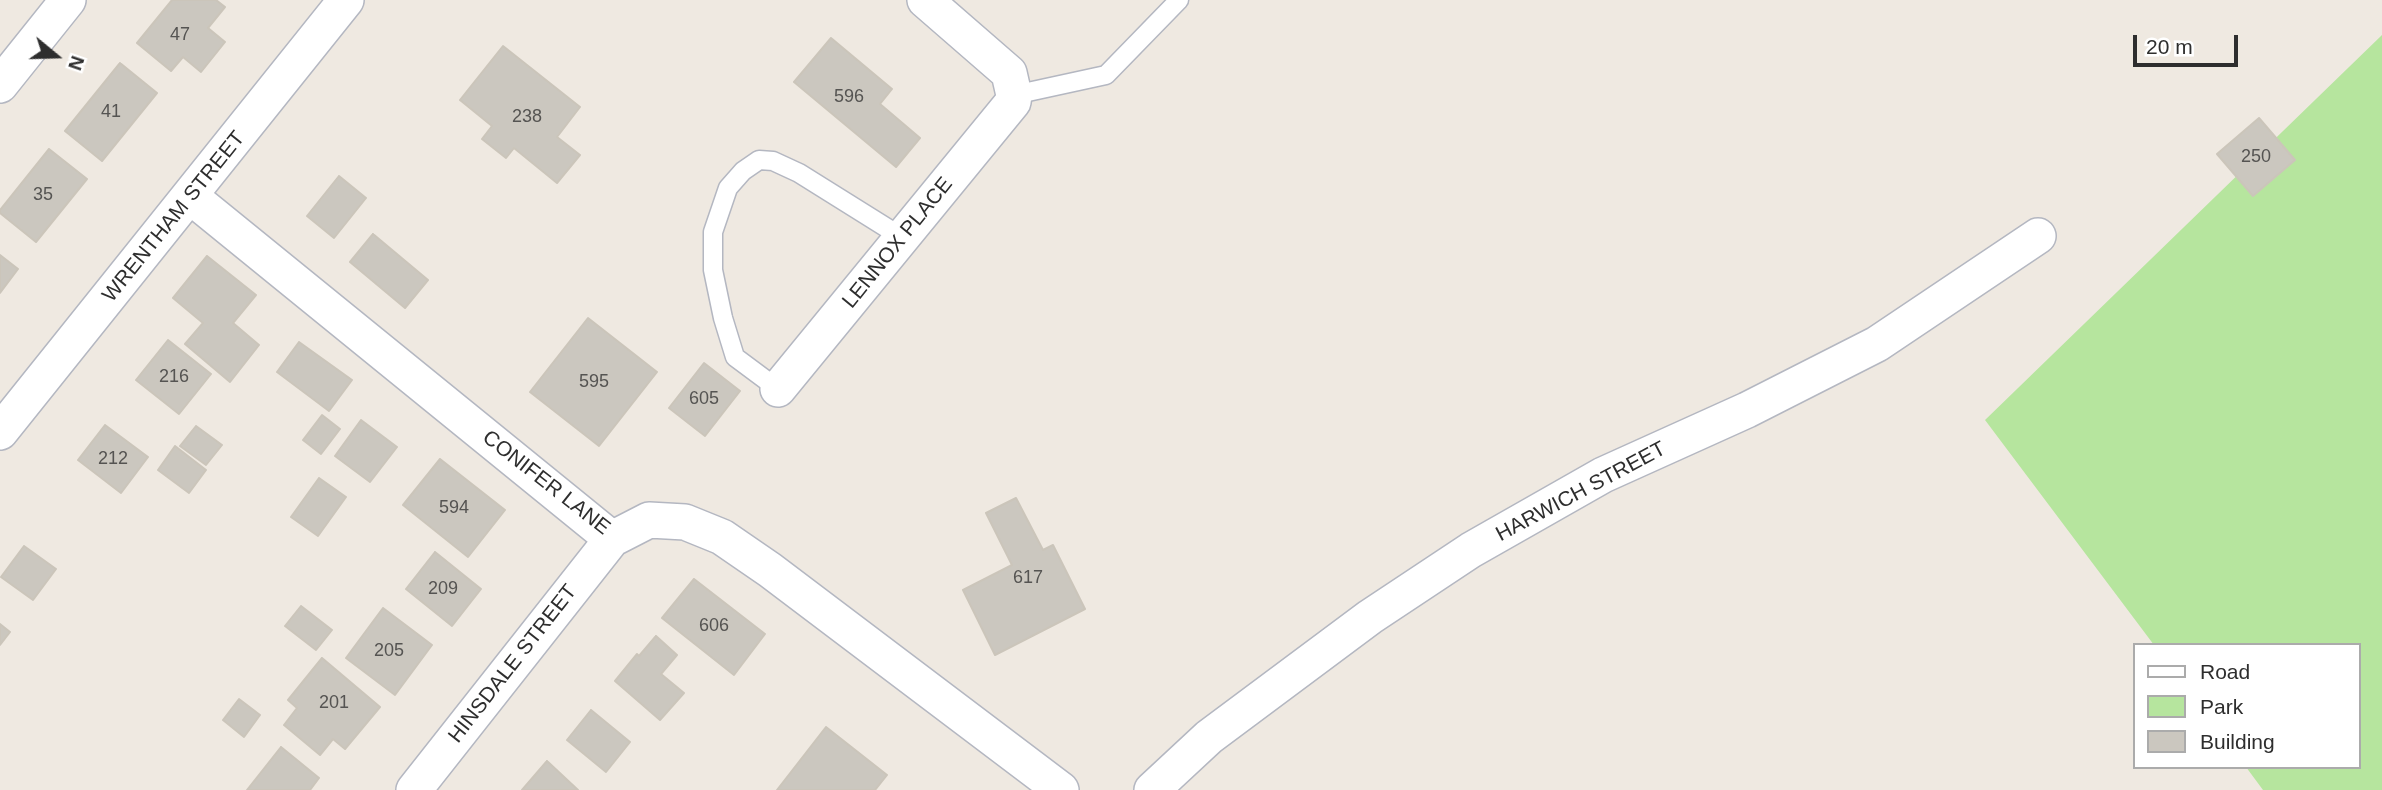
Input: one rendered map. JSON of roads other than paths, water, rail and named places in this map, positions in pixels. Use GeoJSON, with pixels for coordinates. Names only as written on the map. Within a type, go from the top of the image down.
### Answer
{"type":"FeatureCollection","features":[{"type":"Feature","properties":{"kind":"street"},"geometry":{"type":"LineString","coordinates":[[0,86],[68,0]]}},
{"type":"Feature","properties":{"kind":"street","name":"WRENTHAM STREET"},"geometry":{"type":"LineString","coordinates":[[0,432],[346,0]]}},
{"type":"Feature","properties":{"kind":"street"},"geometry":{"type":"LineString","coordinates":[[925,0],[1009,73],[1014,95]]}},
{"type":"Feature","properties":{"kind":"street","name":"LENNOX PLACE"},"geometry":{"type":"LineString","coordinates":[[778,389],[1013,102],[1014,95]]}},
{"type":"Feature","properties":{"kind":"street","name":"CONIFER LANE"},"geometry":{"type":"LineString","coordinates":[[190,196],[612,539],[649,520],[685,522],[722,537],[1061,790]]}},
{"type":"Feature","properties":{"kind":"street","name":"HARWICH STREET"},"geometry":{"type":"LineString","coordinates":[[1152,790],[1220,729],[1370,617],[1471,550],[1603,475],[1747,410],[1877,344],[2038,236]]}},
{"type":"Feature","properties":{"kind":"street","name":"HINSDALE STREET"},"geometry":{"type":"LineString","coordinates":[[414,790],[612,539]]}},
{"type":"Feature","properties":{"kind":"lane"},"geometry":{"type":"LineString","coordinates":[[1014,95],[1106,75],[1179,0]]}},
{"type":"Feature","properties":{"kind":"lane"},"geometry":{"type":"LineString","coordinates":[[778,389],[735,357],[723,318],[713,270],[713,232],[728,188],[743,171],[759,160],[773,161],[799,173],[903,238]]}}]}
